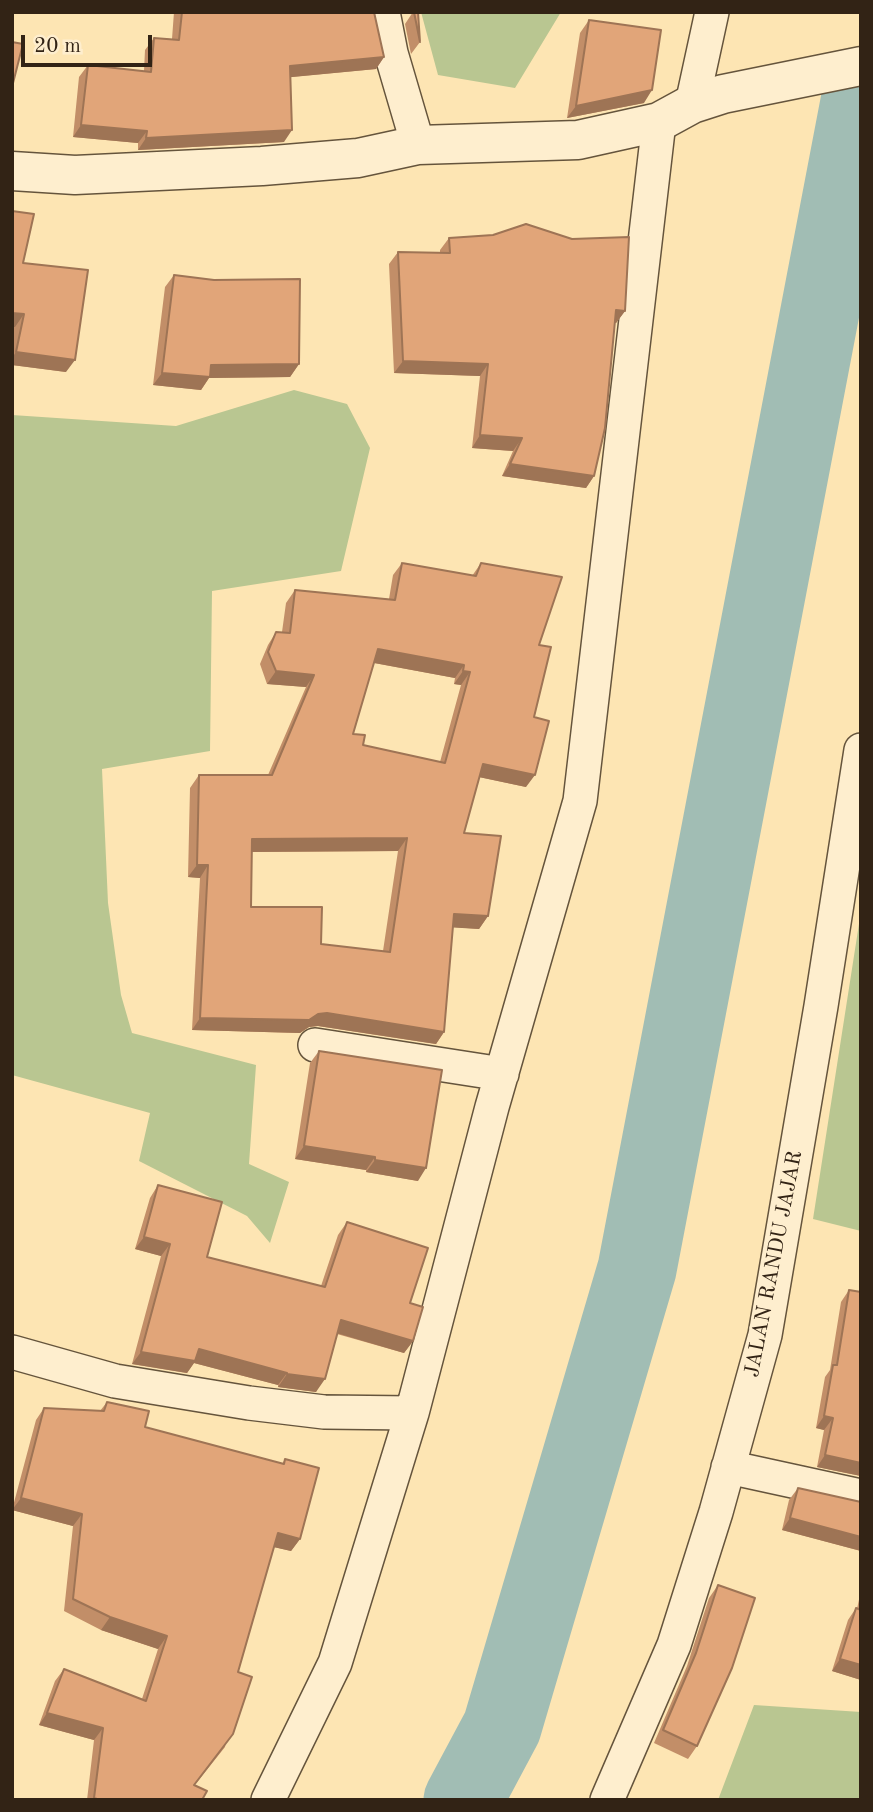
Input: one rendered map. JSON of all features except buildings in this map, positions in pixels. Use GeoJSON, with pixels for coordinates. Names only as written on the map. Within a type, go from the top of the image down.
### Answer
{"type":"FeatureCollection","features":[{"type":"Feature","properties":{"kind":"street"},"geometry":{"type":"LineString","coordinates":[[383,12],[391,53],[418,145]]}},
{"type":"Feature","properties":{"kind":"street"},"geometry":{"type":"LineString","coordinates":[[708,99],[712,12]]}},
{"type":"Feature","properties":{"kind":"street"},"geometry":{"type":"LineString","coordinates":[[12,171],[75,175],[262,166],[358,158],[418,145],[578,140],[659,122],[708,99],[861,66]]}},
{"type":"Feature","properties":{"kind":"street"},"geometry":{"type":"LineString","coordinates":[[268,1800],[335,1663],[412,1413],[502,1074],[580,801],[659,122]]}},
{"type":"Feature","properties":{"kind":"street","name":"JALAN RANDU JAJAR"},"geometry":{"type":"LineString","coordinates":[[607,1800],[674,1645],[737,1468],[765,1335],[861,750]]}},
{"type":"Feature","properties":{"kind":"street"},"geometry":{"type":"LineString","coordinates":[[315,1045],[502,1074]]}},
{"type":"Feature","properties":{"kind":"street"},"geometry":{"type":"LineString","coordinates":[[12,1352],[115,1381],[249,1404],[324,1412],[412,1413]]}},
{"type":"Feature","properties":{"kind":"street"},"geometry":{"type":"LineString","coordinates":[[737,1468],[861,1496]]}},
{"type":"Feature","properties":{"kind":"green space"},"geometry":{"type":"Polygon","coordinates":[[[421,12],[561,12],[515,88],[438,75],[421,12]]]}},
{"type":"Feature","properties":{"kind":"green space"},"geometry":{"type":"Polygon","coordinates":[[[294,390],[347,404],[370,448],[341,571],[212,591],[210,751],[102,769],[108,903],[121,995],[132,1033],[256,1065],[249,1164],[289,1182],[270,1243],[247,1216],[139,1161],[150,1113],[12,1075],[12,415],[176,426],[294,390]]]}},
{"type":"Feature","properties":{"kind":"green space"},"geometry":{"type":"Polygon","coordinates":[[[861,911],[861,1231],[813,1219],[861,911]]]}},
{"type":"Feature","properties":{"kind":"green space"},"geometry":{"type":"Polygon","coordinates":[[[754,1705],[861,1712],[861,1800],[718,1800],[754,1705]]]}},
{"type":"Feature","properties":{"kind":"waterway"},"geometry":{"type":"LineString","coordinates":[[463,1800],[502,1727],[637,1269],[861,97]]}}]}
